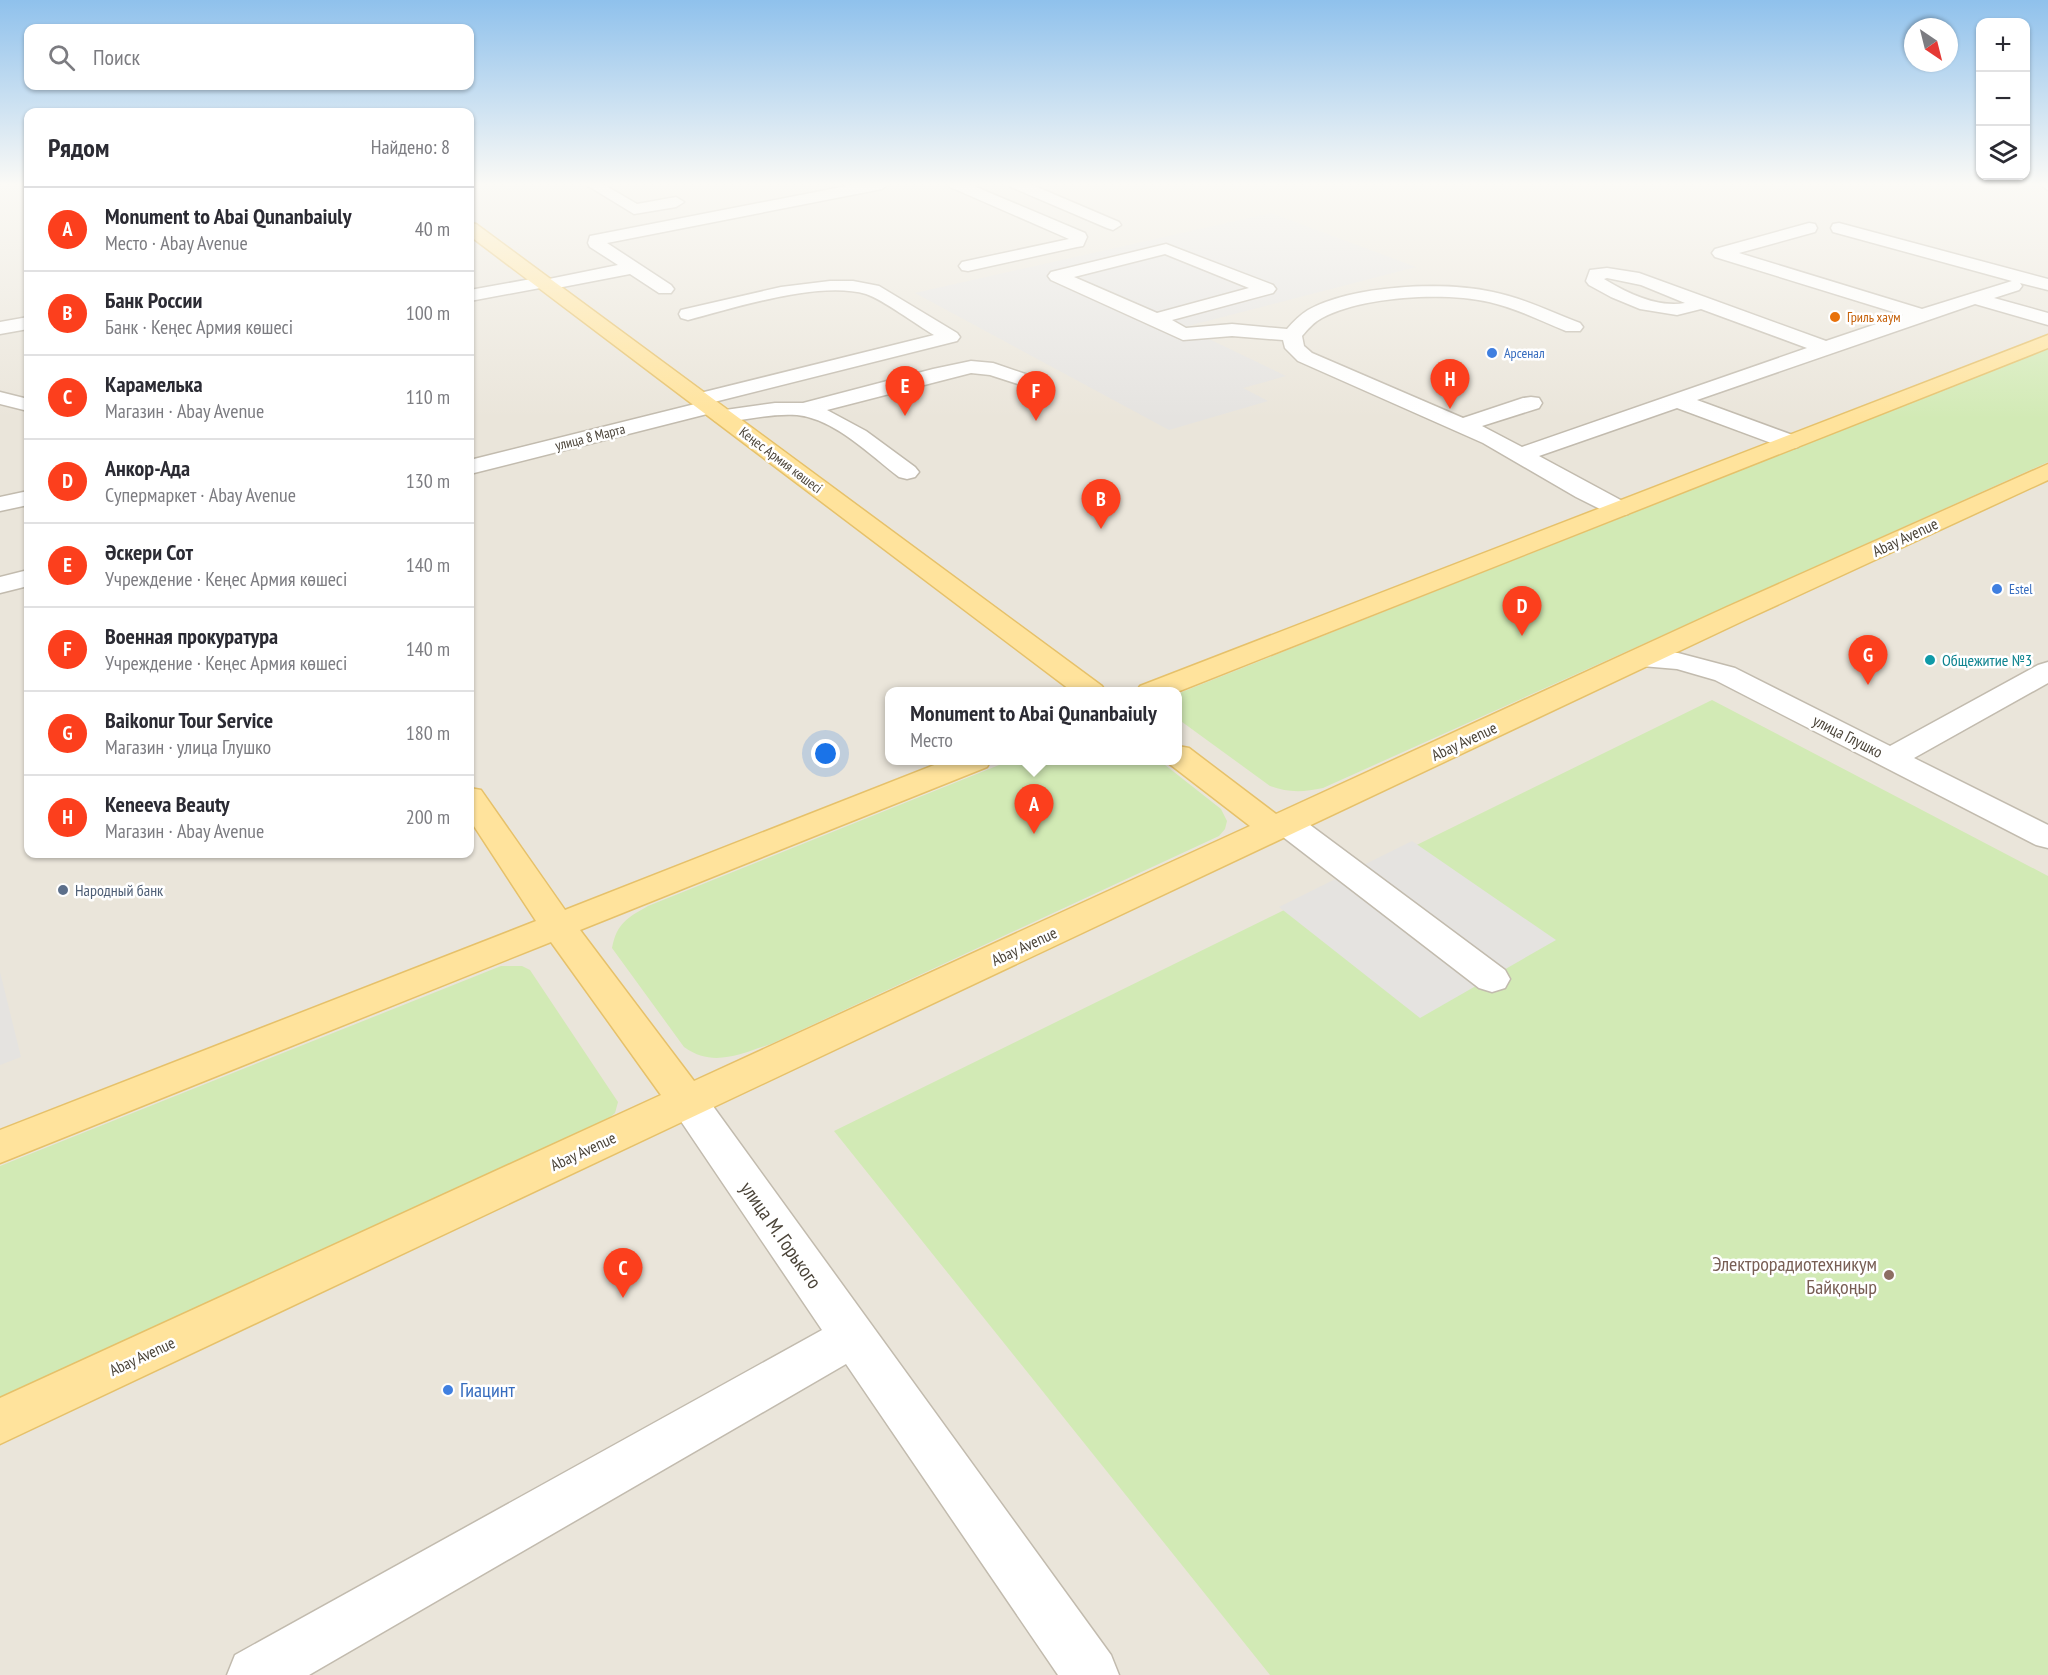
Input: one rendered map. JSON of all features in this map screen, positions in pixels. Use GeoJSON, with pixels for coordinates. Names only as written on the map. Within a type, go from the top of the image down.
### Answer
{"type":"FeatureCollection","features":[{"type":"Feature","properties":{"kind":"main road","name":"Кеңес Армия көшесі"},"geometry":{"type":"LineString","coordinates":[[516,262],[1085,687]]}},
{"type":"Feature","properties":{"kind":"main road"},"geometry":{"type":"LineString","coordinates":[[1163,687],[2048,341]]}},
{"type":"Feature","properties":{"kind":"main road","name":"Abay Avenue"},"geometry":{"type":"LineString","coordinates":[[0,1422],[2048,471]]}},
{"type":"Feature","properties":{"kind":"main road"},"geometry":{"type":"LineString","coordinates":[[1182,758],[1280,826]]}},
{"type":"Feature","properties":{"kind":"main road"},"geometry":{"type":"LineString","coordinates":[[0,1147],[963,765]]}},
{"type":"Feature","properties":{"kind":"main road","name":"улица М. Горького"},"geometry":{"type":"LineString","coordinates":[[474,802],[558,926],[688,1102]]}},
{"type":"Feature","properties":{"kind":"street"},"geometry":{"type":"LineString","coordinates":[[624,262],[665,289]]}},
{"type":"Feature","properties":{"kind":"street"},"geometry":{"type":"LineString","coordinates":[[968,266],[985,262]]}},
{"type":"Feature","properties":{"kind":"street"},"geometry":{"type":"LineString","coordinates":[[1113,262],[1057,276],[1155,319],[1183,334],[1232,330],[1292,336],[1317,313],[1339,304],[1388,296],[1446,292],[1484,296],[1573,327]]}},
{"type":"Feature","properties":{"kind":"street"},"geometry":{"type":"LineString","coordinates":[[1155,319],[1267,289],[1199,262]]}},
{"type":"Feature","properties":{"kind":"street"},"geometry":{"type":"LineString","coordinates":[[1751,262],[1923,315]]}},
{"type":"Feature","properties":{"kind":"street"},"geometry":{"type":"LineString","coordinates":[[1964,262],[2048,285]]}},
{"type":"Feature","properties":{"kind":"street"},"geometry":{"type":"LineString","coordinates":[[474,295],[632,268]]}},
{"type":"Feature","properties":{"kind":"street"},"geometry":{"type":"LineString","coordinates":[[688,314],[778,294],[838,286],[860,286],[873,290],[950,337],[711,407]]}},
{"type":"Feature","properties":{"kind":"street"},"geometry":{"type":"LineString","coordinates":[[1520,455],[2013,286]]}},
{"type":"Feature","properties":{"kind":"street"},"geometry":{"type":"LineString","coordinates":[[1974,298],[2048,319]]}},
{"type":"Feature","properties":{"kind":"street"},"geometry":{"type":"LineString","coordinates":[[1700,302],[1827,348]]}},
{"type":"Feature","properties":{"kind":"street"},"geometry":{"type":"LineString","coordinates":[[0,328],[24,323]]}},
{"type":"Feature","properties":{"kind":"street"},"geometry":{"type":"LineString","coordinates":[[1292,336],[1295,348],[1305,357],[1491,438],[1619,509]]}},
{"type":"Feature","properties":{"kind":"street"},"geometry":{"type":"LineString","coordinates":[[803,410],[940,373],[971,367],[993,369],[1024,380]]}},
{"type":"Feature","properties":{"kind":"street"},"geometry":{"type":"LineString","coordinates":[[0,398],[24,404]]}},
{"type":"Feature","properties":{"kind":"street"},"geometry":{"type":"LineString","coordinates":[[1679,401],[1790,442]]}},
{"type":"Feature","properties":{"kind":"street"},"geometry":{"type":"LineString","coordinates":[[1460,426],[1531,403]]}},
{"type":"Feature","properties":{"kind":"street"},"geometry":{"type":"LineString","coordinates":[[711,407],[803,410],[821,415],[853,433],[908,472]]}},
{"type":"Feature","properties":{"kind":"street","name":"улица 8 Марта"},"geometry":{"type":"LineString","coordinates":[[474,466],[711,407]]}},
{"type":"Feature","properties":{"kind":"street"},"geometry":{"type":"LineString","coordinates":[[0,504],[24,499]]}},
{"type":"Feature","properties":{"kind":"street"},"geometry":{"type":"LineString","coordinates":[[0,585],[24,579]]}},
{"type":"Feature","properties":{"kind":"street","name":"улица Глушко"},"geometry":{"type":"LineString","coordinates":[[1640,659],[1678,661],[1725,674],[2048,837]]}},
{"type":"Feature","properties":{"kind":"street"},"geometry":{"type":"LineString","coordinates":[[1891,758],[2048,671]]}},
{"type":"Feature","properties":{"kind":"street"},"geometry":{"type":"LineString","coordinates":[[1280,826],[1492,979]]}},
{"type":"Feature","properties":{"kind":"street","name":"улица М. Горького"},"geometry":{"type":"LineString","coordinates":[[688,1102],[1091,1675]]}},
{"type":"Feature","properties":{"kind":"street"},"geometry":{"type":"LineString","coordinates":[[255,1675],[852,1337]]}},
{"type":"Feature","properties":{"kind":"shaded area"},"geometry":{"type":"Polygon","coordinates":[[[0,262],[24,262],[24,858],[474,858],[474,262],[2048,262],[2048,1675],[0,1675],[0,262]]]}},
{"type":"Feature","properties":{"kind":"shaded area"},"geometry":{"type":"Polygon","coordinates":[[[1052,262],[1403,262],[1416,267],[1184,327],[1286,376],[1243,388],[1268,401],[1169,430],[915,293],[1052,262]]]}},
{"type":"Feature","properties":{"kind":"shaded area"},"geometry":{"type":"Polygon","coordinates":[[[1412,841],[1556,940],[1420,1018],[1279,907],[1412,841]]]}},
{"type":"Feature","properties":{"kind":"shaded area"},"geometry":{"type":"Polygon","coordinates":[[[0,972],[21,1057],[0,1065],[0,972]]]}},
{"type":"Feature","properties":{"kind":"green space"},"geometry":{"type":"Polygon","coordinates":[[[2048,348],[2048,462],[1323,788],[1296,791],[1270,786],[1182,722],[1182,692],[2048,348]]]}},
{"type":"Feature","properties":{"kind":"green space"},"geometry":{"type":"Polygon","coordinates":[[[1712,700],[2048,876],[2048,1675],[1270,1675],[834,1131],[1712,700]]]}},
{"type":"Feature","properties":{"kind":"green space"},"geometry":{"type":"Polygon","coordinates":[[[999,765],[1165,765],[1221,809],[1227,821],[1225,829],[1219,836],[771,1044],[727,1057],[705,1057],[684,1047],[612,948],[624,922],[648,906],[999,765]]]}},
{"type":"Feature","properties":{"kind":"green space"},"geometry":{"type":"Polygon","coordinates":[[[501,966],[522,966],[530,970],[618,1102],[615,1113],[596,1129],[0,1401],[0,1166],[501,966]]]}},
{"type":"Feature","properties":{"kind":"place","name":"Гриль хаум"},"geometry":{"type":"Point","coordinates":[1835,317]}},
{"type":"Feature","properties":{"kind":"place","name":"Арсенал"},"geometry":{"type":"Point","coordinates":[1492,353]}},
{"type":"Feature","properties":{"kind":"place","name":"Keneeva Beauty"},"geometry":{"type":"Point","coordinates":[1450,409]}},
{"type":"Feature","properties":{"kind":"place","name":"Әскери Сот"},"geometry":{"type":"Point","coordinates":[905,416]}},
{"type":"Feature","properties":{"kind":"place","name":"Военная прокуратура"},"geometry":{"type":"Point","coordinates":[1036,421]}},
{"type":"Feature","properties":{"kind":"place","name":"Банк России"},"geometry":{"type":"Point","coordinates":[1101,529]}},
{"type":"Feature","properties":{"kind":"place","name":"Estel"},"geometry":{"type":"Point","coordinates":[1997,589]}},
{"type":"Feature","properties":{"kind":"place","name":"Анкор-Ада"},"geometry":{"type":"Point","coordinates":[1522,636]}},
{"type":"Feature","properties":{"kind":"place","name":"Общежитие №3"},"geometry":{"type":"Point","coordinates":[1930,660]}},
{"type":"Feature","properties":{"kind":"place","name":"Baikonur Tour Service"},"geometry":{"type":"Point","coordinates":[1868,685]}},
{"type":"Feature","properties":{"kind":"place","name":"Monument to Abai Qunanbaiuly"},"geometry":{"type":"Point","coordinates":[1034,834]}},
{"type":"Feature","properties":{"kind":"place","name":"Народный банк"},"geometry":{"type":"Point","coordinates":[63,890]}},
{"type":"Feature","properties":{"kind":"place","name":"Электрорадиотехникум Байқоңыр"},"geometry":{"type":"Point","coordinates":[1889,1275]}},
{"type":"Feature","properties":{"kind":"place","name":"Карамелька"},"geometry":{"type":"Point","coordinates":[623,1298]}},
{"type":"Feature","properties":{"kind":"place","name":"Гиацинт"},"geometry":{"type":"Point","coordinates":[448,1390]}}]}
